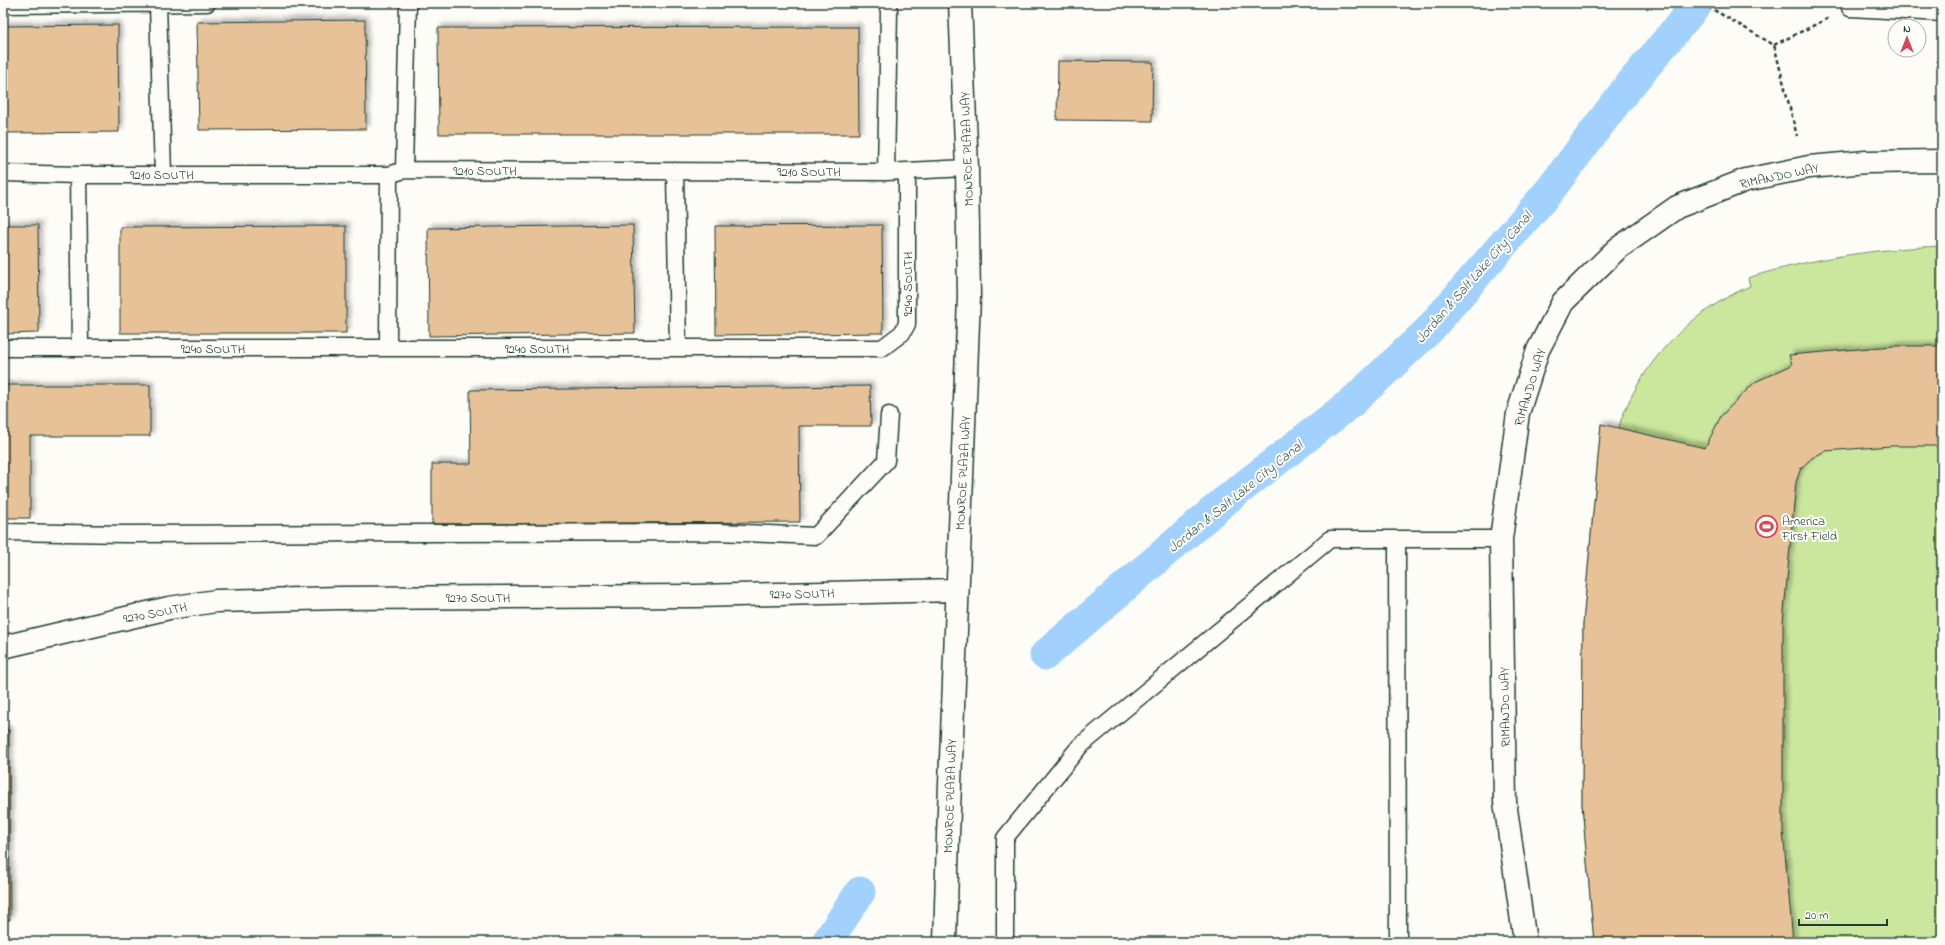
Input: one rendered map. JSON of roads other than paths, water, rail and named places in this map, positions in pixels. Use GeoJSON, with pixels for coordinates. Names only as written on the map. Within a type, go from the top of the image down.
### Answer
{"type":"FeatureCollection","features":[{"type":"Feature","properties":{"kind":"street","name":"MONROE PLAZA WAY"},"geometry":{"type":"LineString","coordinates":[[945,942],[969,297],[968,168],[960,3]]}},
{"type":"Feature","properties":{"kind":"street","name":"RIMANDO WAY"},"geometry":{"type":"LineString","coordinates":[[1525,942],[1505,802],[1501,539],[1518,413],[1538,350],[1563,302],[1617,249],[1677,207],[1746,180],[1809,167],[1866,162],[1942,161]]}},
{"type":"Feature","properties":{"kind":"street","name":"9270 SOUTH"},"geometry":{"type":"LineString","coordinates":[[3,647],[162,610],[216,601],[340,598],[696,596],[957,590]]}},
{"type":"Feature","properties":{"kind":"lane"},"geometry":{"type":"LineString","coordinates":[[3,6],[207,3]]}},
{"type":"Feature","properties":{"kind":"lane"},"geometry":{"type":"LineString","coordinates":[[404,170],[408,3]]}},
{"type":"Feature","properties":{"kind":"lane"},"geometry":{"type":"LineString","coordinates":[[886,3],[889,10],[886,172]]}},
{"type":"Feature","properties":{"kind":"lane"},"geometry":{"type":"LineString","coordinates":[[158,4],[163,174]]}},
{"type":"Feature","properties":{"kind":"lane"},"geometry":{"type":"LineString","coordinates":[[1852,6],[1942,13]]}},
{"type":"Feature","properties":{"kind":"lane","name":"9210 SOUTH"},"geometry":{"type":"LineString","coordinates":[[3,173],[78,175],[389,175],[404,170],[886,172],[968,168]]}},
{"type":"Feature","properties":{"kind":"lane"},"geometry":{"type":"LineString","coordinates":[[675,171],[678,348]]}},
{"type":"Feature","properties":{"kind":"lane","name":"9240 SOUTH"},"geometry":{"type":"LineString","coordinates":[[3,348],[882,348],[902,333],[907,324],[907,171]]}},
{"type":"Feature","properties":{"kind":"lane"},"geometry":{"type":"LineString","coordinates":[[78,175],[80,348]]}},
{"type":"Feature","properties":{"kind":"lane"},"geometry":{"type":"LineString","coordinates":[[388,348],[389,175]]}},
{"type":"Feature","properties":{"kind":"lane"},"geometry":{"type":"LineString","coordinates":[[3,532],[126,534],[717,532],[816,536],[886,461],[889,415]]}},
{"type":"Feature","properties":{"kind":"lane"},"geometry":{"type":"LineString","coordinates":[[1005,942],[1005,838],[1080,746],[1330,539],[1501,539]]}},
{"type":"Feature","properties":{"kind":"lane"},"geometry":{"type":"LineString","coordinates":[[1397,539],[1398,942]]}},
{"type":"Feature","properties":{"kind":"waterway","name":"Jordan & Salt Lake City Canal"},"geometry":{"type":"LineString","coordinates":[[1045,655],[1226,500],[1352,402],[1428,331],[1550,190],[1624,92],[1698,3]]}},
{"type":"Feature","properties":{"kind":"waterway","name":"Jordan & Salt Lake City Canal"},"geometry":{"type":"LineString","coordinates":[[827,942],[860,892]]}},
{"type":"Feature","properties":{"kind":"place","name":"America First Field"},"geometry":{"type":"Point","coordinates":[1767,527]}}]}
